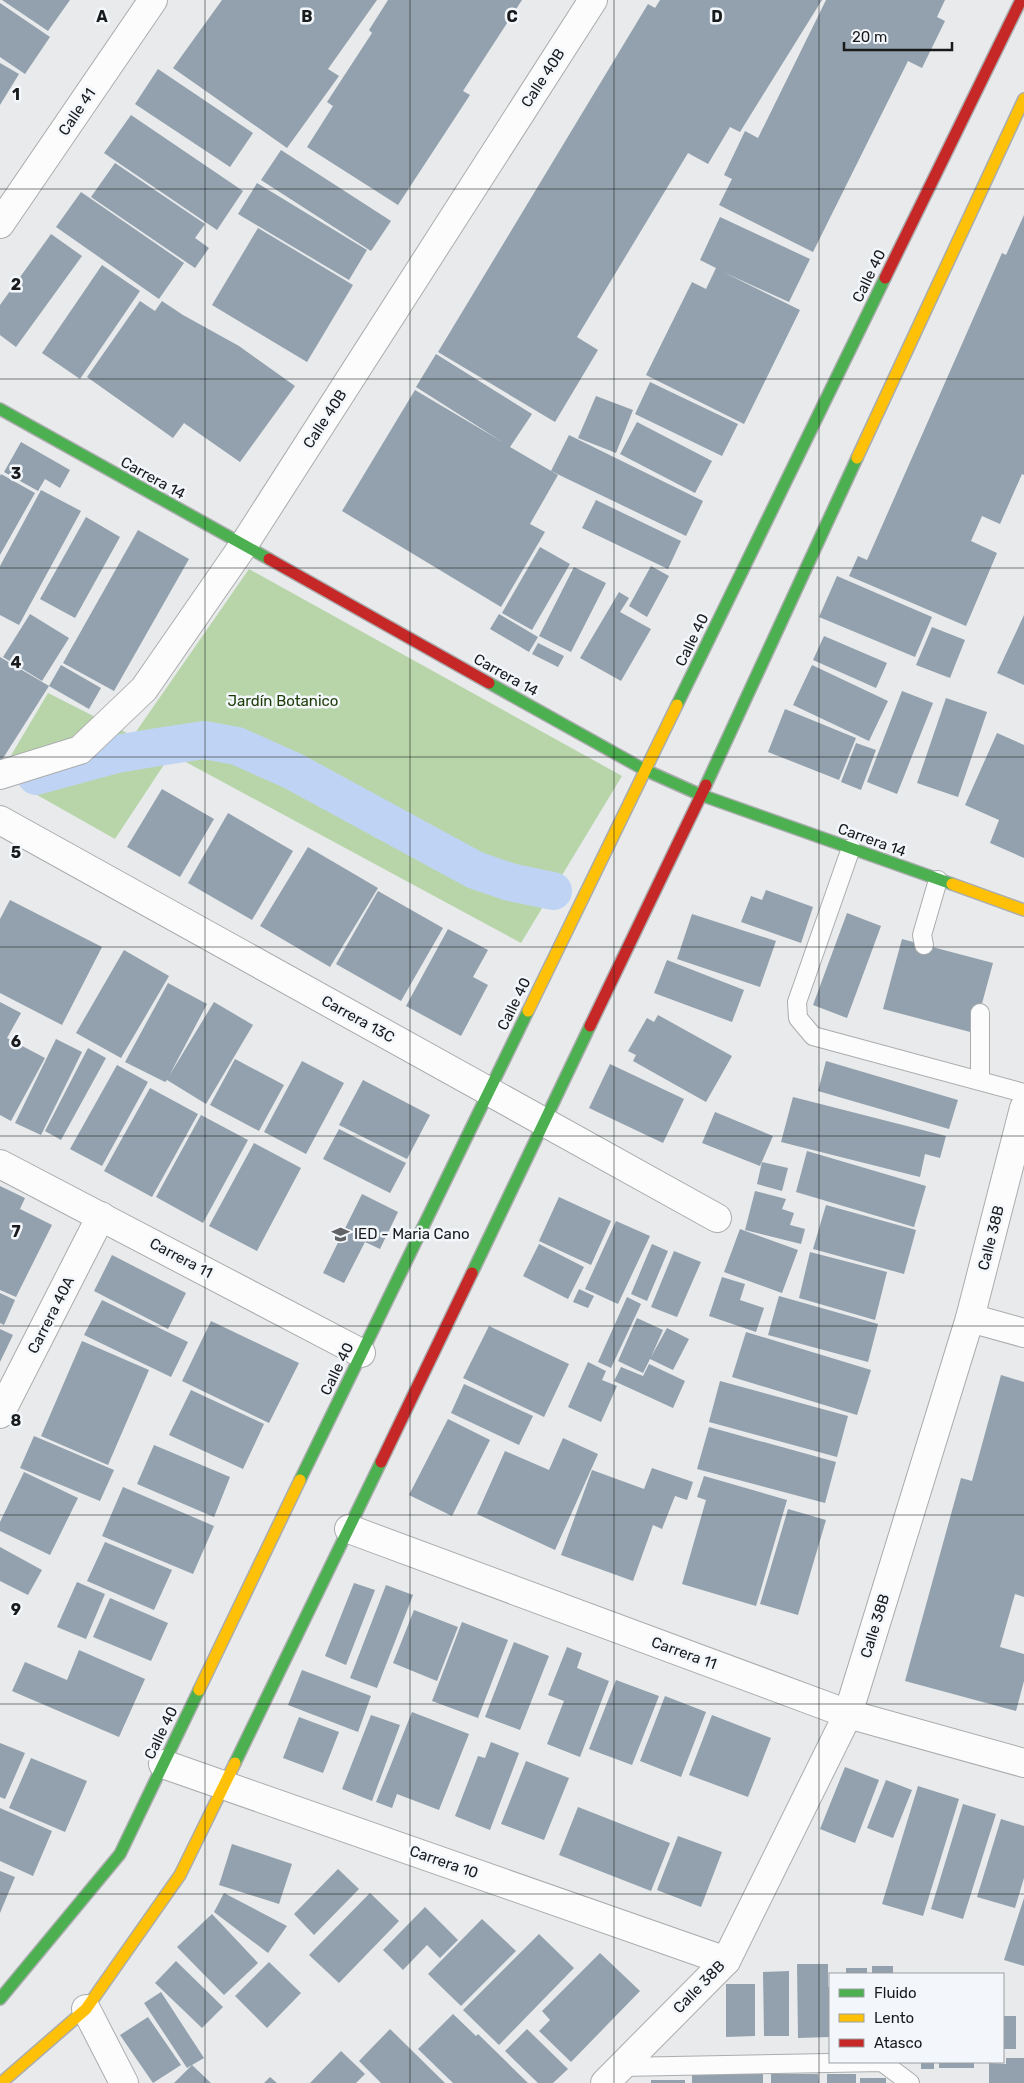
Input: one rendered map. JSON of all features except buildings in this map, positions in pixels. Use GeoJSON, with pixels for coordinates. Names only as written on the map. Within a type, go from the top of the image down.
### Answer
{"type":"FeatureCollection","features":[{"type":"Feature","properties":{"kind":"street","name":"Calle 41"},"geometry":{"type":"LineString","coordinates":[[0,224],[153,0]]}},
{"type":"Feature","properties":{"kind":"street","name":"Calle 40B"},"geometry":{"type":"LineString","coordinates":[[0,775],[80,750],[144,689],[243,546],[593,0]]}},
{"type":"Feature","properties":{"kind":"street","name":"Calle 40"},"geometry":{"type":"LineString","coordinates":[[0,1999],[120,1854],[488,1091],[1021,0]]}},
{"type":"Feature","properties":{"kind":"street"},"geometry":{"type":"LineString","coordinates":[[1,2083],[86,2009],[180,1875],[349,1529],[701,795],[1024,99]]}},
{"type":"Feature","properties":{"kind":"street","name":"Carrera 14"},"geometry":{"type":"LineString","coordinates":[[0,409],[645,770],[701,795],[1024,910]]}},
{"type":"Feature","properties":{"kind":"street","name":"Carrera 13C"},"geometry":{"type":"LineString","coordinates":[[2,827],[488,1091],[717,1218]]}},
{"type":"Feature","properties":{"kind":"street","name":"Calle 38B"},"geometry":{"type":"LineString","coordinates":[[613,2075],[726,1961],[848,1714],[970,1318],[1024,1108]]}},
{"type":"Feature","properties":{"kind":"street","name":"Carrera 11"},"geometry":{"type":"LineString","coordinates":[[0,1164],[361,1353]]}},
{"type":"Feature","properties":{"kind":"street","name":"Carrera 40A"},"geometry":{"type":"LineString","coordinates":[[0,1414],[101,1216]]}},
{"type":"Feature","properties":{"kind":"street"},"geometry":{"type":"LineString","coordinates":[[970,1318],[1024,1333]]}},
{"type":"Feature","properties":{"kind":"street","name":"Carrera 11"},"geometry":{"type":"LineString","coordinates":[[349,1529],[848,1714],[1024,1763]]}},
{"type":"Feature","properties":{"kind":"street","name":"Carrera 10"},"geometry":{"type":"LineString","coordinates":[[163,1764],[726,1961]]}},
{"type":"Feature","properties":{"kind":"street"},"geometry":{"type":"LineString","coordinates":[[86,2009],[124,2083]]}},
{"type":"Feature","properties":{"kind":"lane"},"geometry":{"type":"LineString","coordinates":[[851,848],[797,1002],[798,1018],[813,1036],[1024,1092]]}},
{"type":"Feature","properties":{"kind":"lane"},"geometry":{"type":"LineString","coordinates":[[924,945],[922,936],[938,880]]}},
{"type":"Feature","properties":{"kind":"lane"},"geometry":{"type":"LineString","coordinates":[[980,1013],[980,1080]]}},
{"type":"Feature","properties":{"kind":"lane"},"geometry":{"type":"LineString","coordinates":[[613,2075],[861,2063]]}},
{"type":"Feature","properties":{"kind":"lane"},"geometry":{"type":"LineString","coordinates":[[883,2063],[910,2083]]}},
{"type":"Feature","properties":{"kind":"green space","name":"Jardín Botanico"},"geometry":{"type":"Polygon","coordinates":[[[249,569],[622,776],[521,943],[171,754],[115,839],[0,774],[48,693],[133,736],[249,569]]]}},
{"type":"Feature","properties":{"kind":"waterway"},"geometry":{"type":"LineString","coordinates":[[36,776],[117,754],[204,740],[237,746],[293,771],[475,870],[510,882],[553,891]]}},
{"type":"Feature","properties":{"kind":"traffic: fast"},"geometry":{"type":"LineString","coordinates":[[677,705],[885,278]]}},
{"type":"Feature","properties":{"kind":"traffic: fast"},"geometry":{"type":"LineString","coordinates":[[0,409],[269,559]]}},
{"type":"Feature","properties":{"kind":"traffic: fast"},"geometry":{"type":"LineString","coordinates":[[706,785],[857,458]]}},
{"type":"Feature","properties":{"kind":"traffic: fast"},"geometry":{"type":"LineString","coordinates":[[489,683],[645,770],[701,795],[952,884]]}},
{"type":"Feature","properties":{"kind":"traffic: fast"},"geometry":{"type":"LineString","coordinates":[[300,1480],[528,1011]]}},
{"type":"Feature","properties":{"kind":"traffic: fast"},"geometry":{"type":"LineString","coordinates":[[472,1273],[590,1026]]}},
{"type":"Feature","properties":{"kind":"traffic: fast"},"geometry":{"type":"LineString","coordinates":[[235,1763],[381,1462]]}},
{"type":"Feature","properties":{"kind":"traffic: fast"},"geometry":{"type":"LineString","coordinates":[[0,1999],[120,1854],[199,1690]]}},
{"type":"Feature","properties":{"kind":"traffic: slow"},"geometry":{"type":"LineString","coordinates":[[857,458],[1024,99]]}},
{"type":"Feature","properties":{"kind":"traffic: slow"},"geometry":{"type":"LineString","coordinates":[[528,1011],[677,705]]}},
{"type":"Feature","properties":{"kind":"traffic: slow"},"geometry":{"type":"LineString","coordinates":[[952,884],[1024,910]]}},
{"type":"Feature","properties":{"kind":"traffic: slow"},"geometry":{"type":"LineString","coordinates":[[199,1690],[300,1480]]}},
{"type":"Feature","properties":{"kind":"traffic: slow"},"geometry":{"type":"LineString","coordinates":[[1,2083],[86,2009],[180,1875],[235,1763]]}},
{"type":"Feature","properties":{"kind":"traffic: jam"},"geometry":{"type":"LineString","coordinates":[[885,278],[1021,0]]}},
{"type":"Feature","properties":{"kind":"traffic: jam"},"geometry":{"type":"LineString","coordinates":[[269,559],[489,683]]}},
{"type":"Feature","properties":{"kind":"traffic: jam"},"geometry":{"type":"LineString","coordinates":[[590,1026],[706,785]]}},
{"type":"Feature","properties":{"kind":"traffic: jam"},"geometry":{"type":"LineString","coordinates":[[381,1462],[472,1273]]}},
{"type":"Feature","properties":{"kind":"place","name":"IED - Maria Cano"},"geometry":{"type":"Point","coordinates":[340,1234]}}]}
